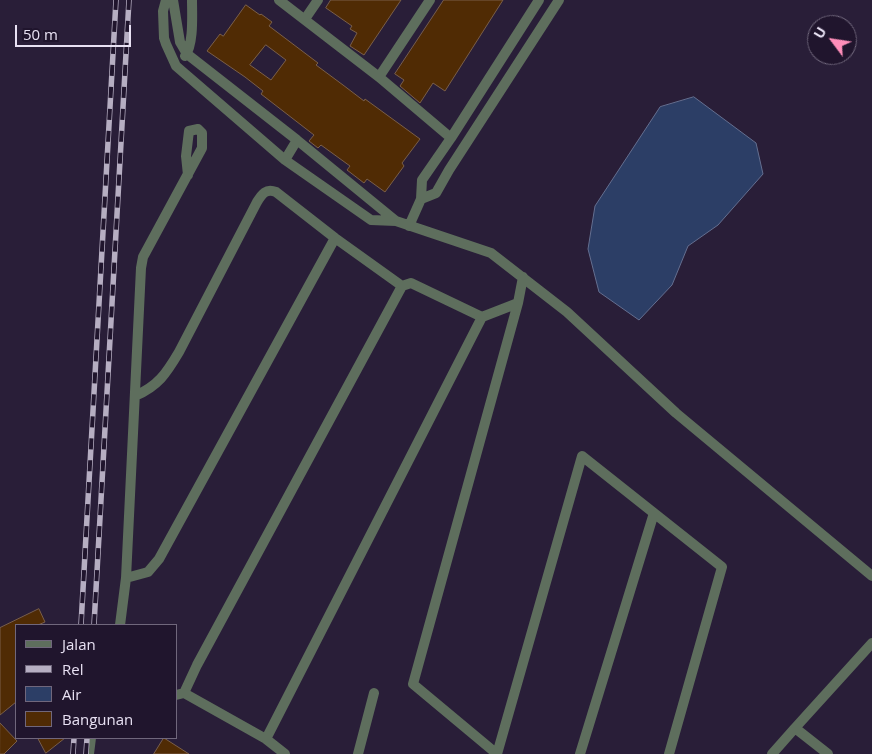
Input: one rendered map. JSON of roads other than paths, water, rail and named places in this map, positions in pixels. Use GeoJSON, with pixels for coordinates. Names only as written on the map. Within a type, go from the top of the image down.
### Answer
{"type":"FeatureCollection","features":[{"type":"Feature","properties":{"kind":"street"},"geometry":{"type":"LineString","coordinates":[[166,0],[163,11],[163,28],[166,44],[176,66],[285,160],[371,220],[396,221],[491,254],[567,312],[676,413],[872,576]]}},
{"type":"Feature","properties":{"kind":"street"},"geometry":{"type":"LineString","coordinates":[[174,0],[180,42],[187,54],[396,221]]}},
{"type":"Feature","properties":{"kind":"street"},"geometry":{"type":"LineString","coordinates":[[176,66],[187,54],[190,40],[192,0]]}},
{"type":"Feature","properties":{"kind":"street"},"geometry":{"type":"LineString","coordinates":[[280,0],[451,138]]}},
{"type":"Feature","properties":{"kind":"street"},"geometry":{"type":"LineString","coordinates":[[305,19],[318,0]]}},
{"type":"Feature","properties":{"kind":"street"},"geometry":{"type":"LineString","coordinates":[[379,78],[430,0]]}},
{"type":"Feature","properties":{"kind":"street"},"geometry":{"type":"LineString","coordinates":[[410,226],[421,199],[422,180],[539,0]]}},
{"type":"Feature","properties":{"kind":"street"},"geometry":{"type":"LineString","coordinates":[[421,199],[436,192],[559,0]]}},
{"type":"Feature","properties":{"kind":"street"},"geometry":{"type":"LineString","coordinates":[[499,63],[511,74]]}},
{"type":"Feature","properties":{"kind":"street"},"geometry":{"type":"LineString","coordinates":[[285,160],[297,140]]}},
{"type":"Feature","properties":{"kind":"street"},"geometry":{"type":"LineString","coordinates":[[120,624],[126,578],[139,295],[143,257],[188,175]]}},
{"type":"Feature","properties":{"kind":"street"},"geometry":{"type":"LineString","coordinates":[[135,396],[156,384],[169,369],[257,202],[268,190],[276,192],[335,238],[402,286]]}},
{"type":"Feature","properties":{"kind":"street"},"geometry":{"type":"LineString","coordinates":[[126,578],[148,572],[159,559],[335,238]]}},
{"type":"Feature","properties":{"kind":"street"},"geometry":{"type":"LineString","coordinates":[[523,277],[518,303],[413,684],[496,754],[582,456],[722,567],[669,754]]}},
{"type":"Feature","properties":{"kind":"street"},"geometry":{"type":"LineString","coordinates":[[285,754],[266,739],[180,694],[402,286],[411,283],[482,317]]}},
{"type":"Feature","properties":{"kind":"street"},"geometry":{"type":"LineString","coordinates":[[266,739],[482,317],[518,303]]}},
{"type":"Feature","properties":{"kind":"street"},"geometry":{"type":"LineString","coordinates":[[580,754],[654,513]]}},
{"type":"Feature","properties":{"kind":"street"},"geometry":{"type":"LineString","coordinates":[[772,754],[872,643]]}},
{"type":"Feature","properties":{"kind":"street"},"geometry":{"type":"LineString","coordinates":[[358,754],[374,693]]}},
{"type":"Feature","properties":{"kind":"street"},"geometry":{"type":"LineString","coordinates":[[795,728],[828,754]]}},
{"type":"Feature","properties":{"kind":"street"},"geometry":{"type":"LineString","coordinates":[[89,754],[91,739]]}},
{"type":"Feature","properties":{"kind":"water"},"geometry":{"type":"Polygon","coordinates":[[[694,97],[756,143],[763,174],[718,225],[688,246],[672,285],[639,320],[599,292],[588,249],[595,206],[660,107],[694,97]]]}},
{"type":"Feature","properties":{"kind":"railway"},"geometry":{"type":"LineString","coordinates":[[81,624],[116,0]]}},
{"type":"Feature","properties":{"kind":"railway"},"geometry":{"type":"LineString","coordinates":[[94,624],[129,0]]}},
{"type":"Feature","properties":{"kind":"railway"},"geometry":{"type":"LineString","coordinates":[[73,754],[74,739]]}},
{"type":"Feature","properties":{"kind":"railway"},"geometry":{"type":"LineString","coordinates":[[86,754],[87,739]]}}]}
